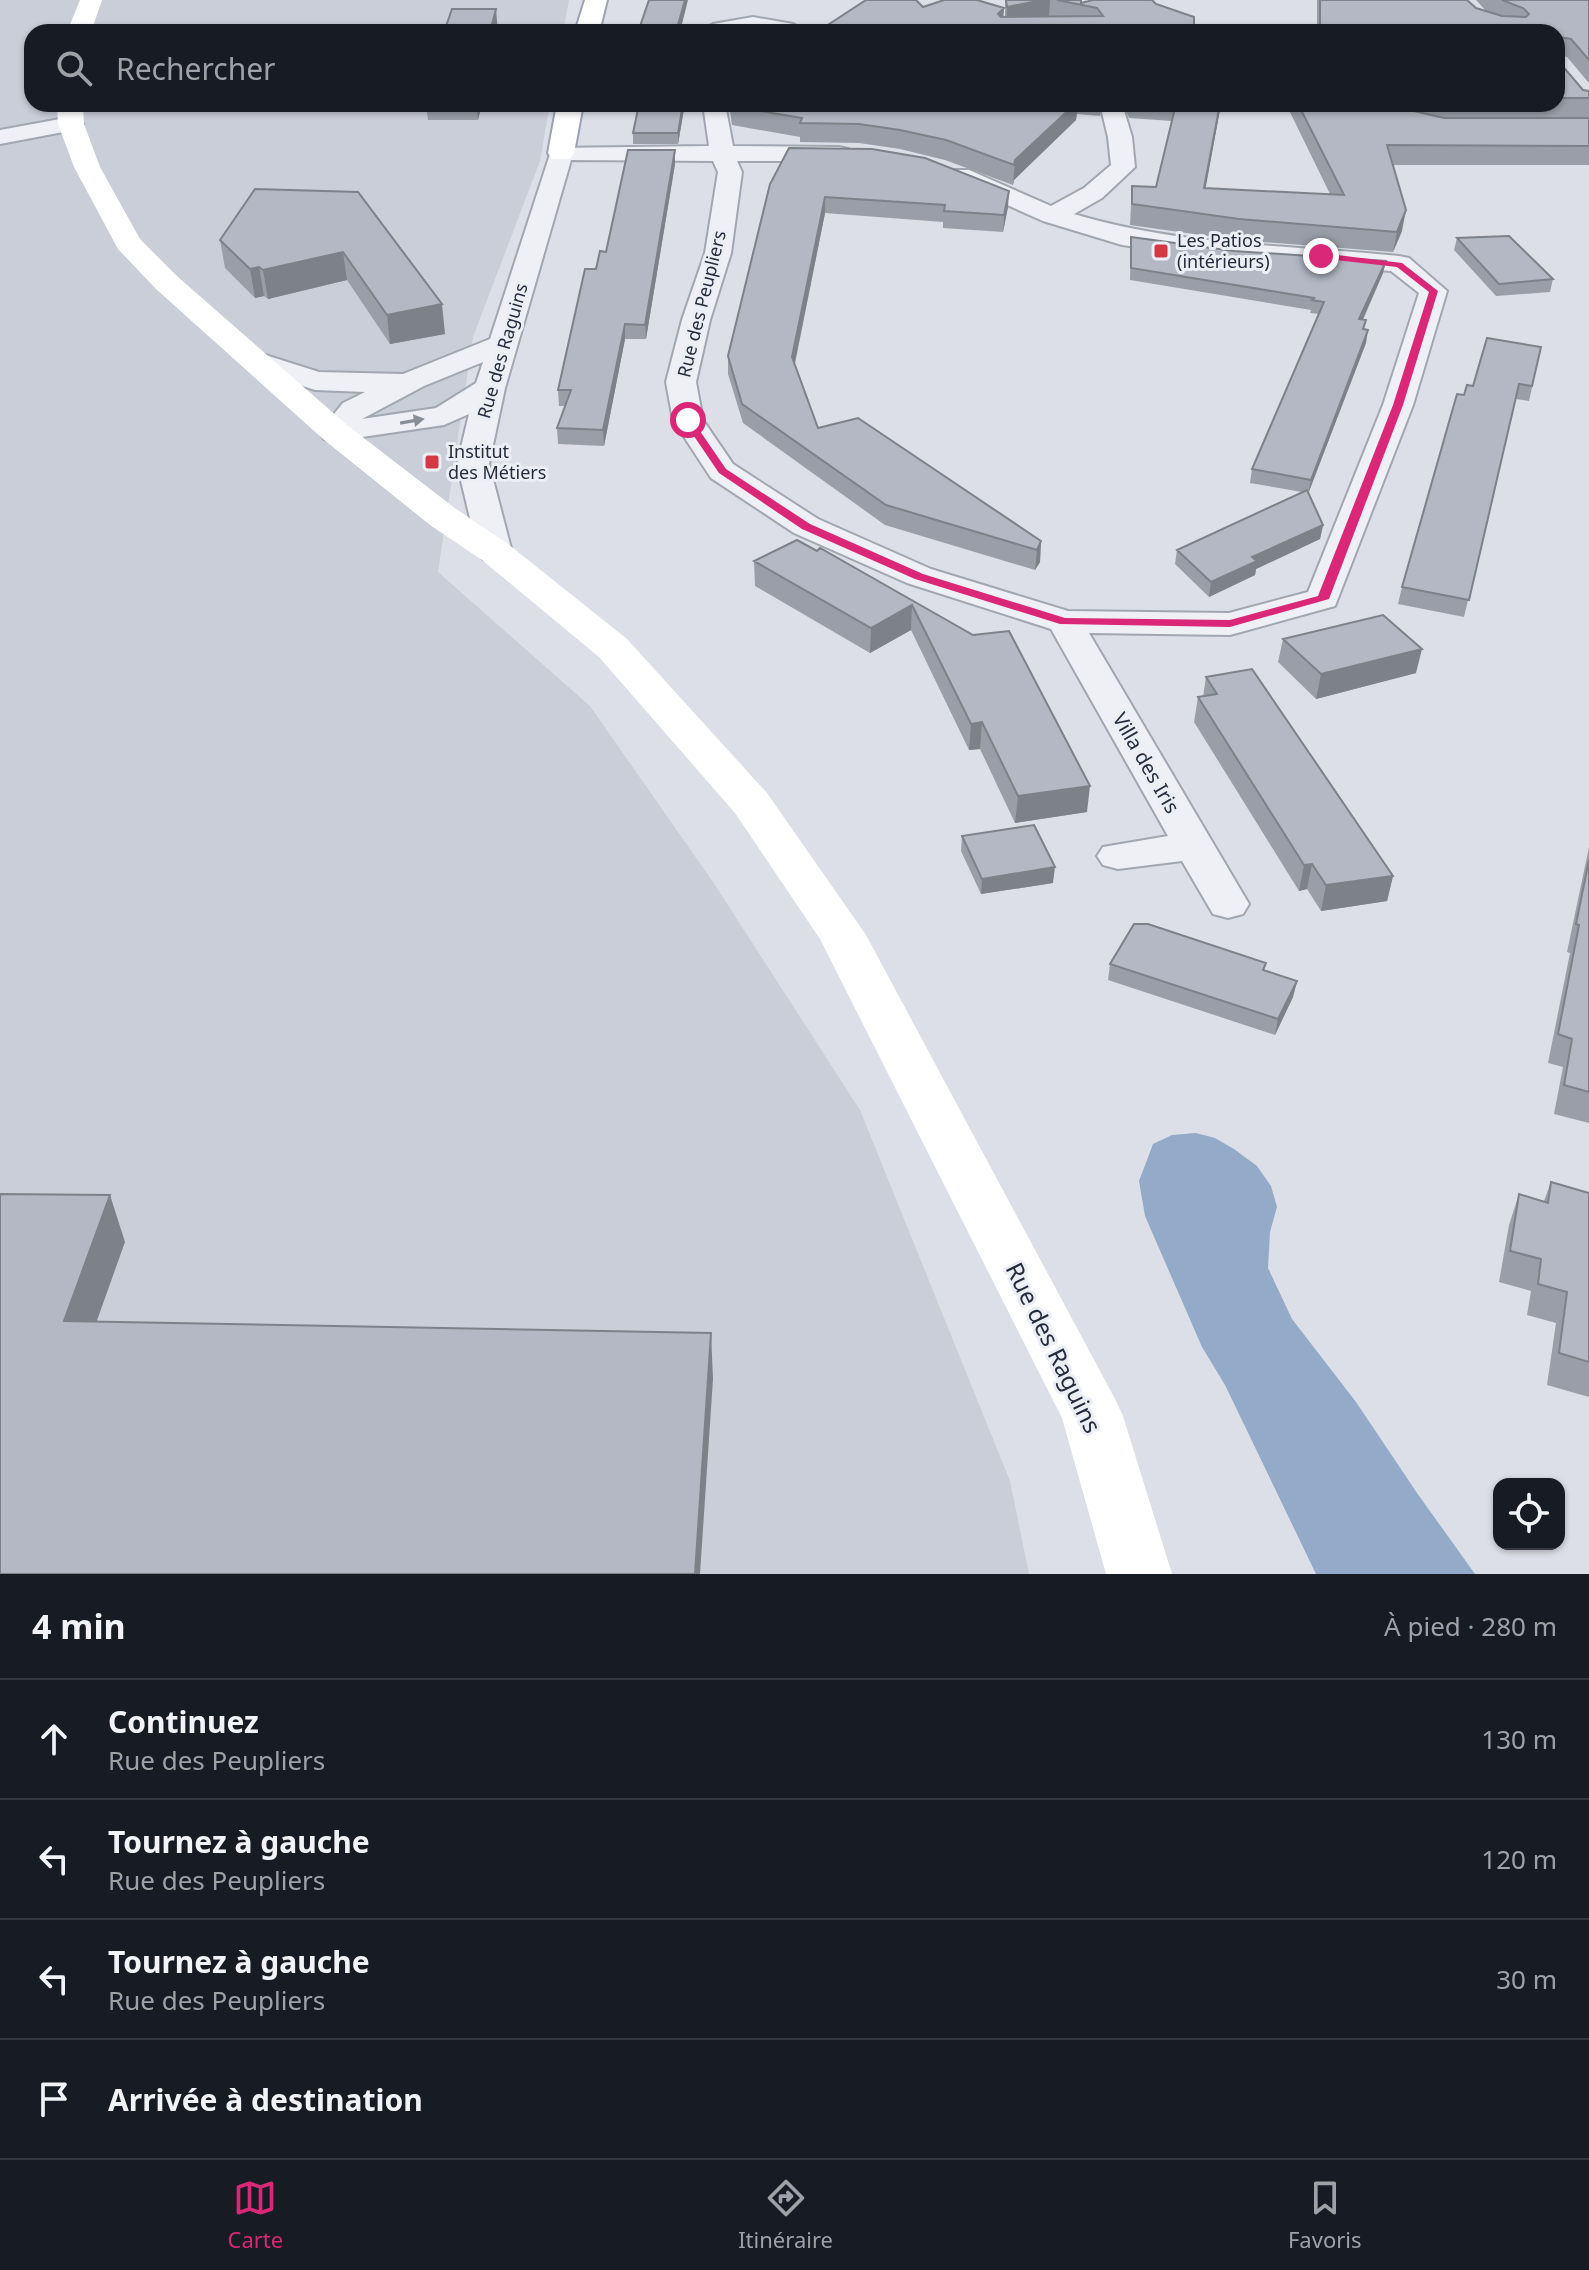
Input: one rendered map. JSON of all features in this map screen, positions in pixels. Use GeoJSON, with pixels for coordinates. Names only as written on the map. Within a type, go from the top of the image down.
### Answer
{"type":"FeatureCollection","features":[{"type":"Feature","properties":{"kind":"street"},"geometry":{"type":"LineString","coordinates":[[82,24],[91,0]]}},
{"type":"Feature","properties":{"kind":"street"},"geometry":{"type":"LineString","coordinates":[[589,24],[596,0]]}},
{"type":"Feature","properties":{"kind":"street"},"geometry":{"type":"LineString","coordinates":[[569,112],[561,153],[872,155]]}},
{"type":"Feature","properties":{"kind":"street","name":"Rue des Peupliers"},"geometry":{"type":"LineString","coordinates":[[715,112],[722,154],[730,172],[718,253],[696,320],[681,382],[688,420],[722,471],[806,526],[891,564],[919,576],[1065,622],[1230,624],[1323,599],[1398,405],[1433,291],[1399,264],[1232,252],[1122,237],[1052,216],[988,185],[930,165]]}},
{"type":"Feature","properties":{"kind":"street"},"geometry":{"type":"LineString","coordinates":[[1052,216],[1093,193],[1123,167],[1113,112]]}},
{"type":"Feature","properties":{"kind":"street"},"geometry":{"type":"LineString","coordinates":[[0,137],[71,114]]}},
{"type":"Feature","properties":{"kind":"street","name":"Rue des Raguins"},"geometry":{"type":"LineString","coordinates":[[71,114],[87,167],[128,243],[167,283],[335,432],[443,517],[495,552],[613,648],[751,803],[842,935],[1092,1416],[1139,1574]]}},
{"type":"Feature","properties":{"kind":"street","name":"Rue des Raguins"},"geometry":{"type":"LineString","coordinates":[[495,552],[473,464],[490,388],[561,153]]}},
{"type":"Feature","properties":{"kind":"street"},"geometry":{"type":"LineString","coordinates":[[335,432],[354,409],[413,380],[503,344]]}},
{"type":"Feature","properties":{"kind":"street"},"geometry":{"type":"LineString","coordinates":[[259,362],[315,381],[347,384],[413,380]]}},
{"type":"Feature","properties":{"kind":"street"},"geometry":{"type":"LineString","coordinates":[[335,432],[444,416],[490,388]]}},
{"type":"Feature","properties":{"kind":"street","name":"Villa des Iris"},"geometry":{"type":"LineString","coordinates":[[1065,622],[1228,904]]}},
{"type":"Feature","properties":{"kind":"street"},"geometry":{"type":"LineString","coordinates":[[1118,856],[1195,846]]}},
{"type":"Feature","properties":{"kind":"shaded area"},"geometry":{"type":"Polygon","coordinates":[[[0,0],[569,0],[564,24],[24,24],[24,112],[549,112],[540,161],[473,337],[438,572],[590,706],[713,882],[860,1110],[1010,1481],[1029,1574],[0,1574],[0,0]]]}},
{"type":"Feature","properties":{"kind":"water"},"geometry":{"type":"Polygon","coordinates":[[[1196,1133],[1215,1138],[1234,1149],[1257,1166],[1271,1186],[1277,1207],[1270,1232],[1268,1268],[1292,1319],[1356,1402],[1475,1574],[1316,1574],[1225,1385],[1202,1347],[1145,1216],[1139,1181],[1153,1144],[1172,1135],[1196,1133]]]}},
{"type":"Feature","properties":{"kind":"building"},"geometry":{"type":"Polygon","coordinates":[[[649,0],[685,0],[678,24],[641,24],[649,0]]]}},
{"type":"Feature","properties":{"kind":"building"},"geometry":{"type":"Polygon","coordinates":[[[866,0],[916,0],[923,7],[944,0],[977,0],[1004,8],[998,14],[1001,17],[1103,16],[1097,8],[1057,0],[1081,0],[1081,3],[1093,0],[1152,0],[1194,17],[1194,24],[829,24],[866,0]]]}},
{"type":"Feature","properties":{"kind":"building"},"geometry":{"type":"Polygon","coordinates":[[[1006,0],[1043,0],[1007,7],[1006,0]]]}},
{"type":"Feature","properties":{"kind":"building"},"geometry":{"type":"Polygon","coordinates":[[[1320,0],[1467,0],[1476,8],[1502,16],[1526,17],[1529,14],[1523,8],[1502,0],[1589,0],[1589,60],[1571,39],[1565,38],[1565,24],[1320,24],[1320,0]]]}},
{"type":"Feature","properties":{"kind":"building"},"geometry":{"type":"Polygon","coordinates":[[[452,9],[496,9],[492,24],[447,24],[452,9]]]}},
{"type":"Feature","properties":{"kind":"building"},"geometry":{"type":"Polygon","coordinates":[[[1565,69],[1583,90],[1589,91],[1589,98],[1565,98],[1565,69]]]}},
{"type":"Feature","properties":{"kind":"building"},"geometry":{"type":"Polygon","coordinates":[[[637,112],[682,112],[678,133],[633,133],[637,112]]]}},
{"type":"Feature","properties":{"kind":"building"},"geometry":{"type":"Polygon","coordinates":[[[767,112],[1066,112],[1015,160],[1014,165],[946,140],[859,124],[800,123],[802,118],[767,112]]]}},
{"type":"Feature","properties":{"kind":"building"},"geometry":{"type":"Polygon","coordinates":[[[1174,112],[1218,112],[1204,188],[1344,195],[1302,112],[1418,112],[1444,118],[1589,118],[1589,146],[1387,145],[1406,210],[1397,232],[1239,219],[1132,204],[1132,186],[1156,187],[1174,112]]]}},
{"type":"Feature","properties":{"kind":"building"},"geometry":{"type":"Polygon","coordinates":[[[789,148],[872,149],[925,158],[1009,191],[1004,215],[944,211],[945,205],[825,197],[792,357],[818,428],[858,418],[1041,541],[1037,550],[886,505],[742,404],[728,356],[770,184],[789,148]]]}},
{"type":"Feature","properties":{"kind":"building"},"geometry":{"type":"Polygon","coordinates":[[[628,150],[675,150],[645,325],[625,324],[603,430],[557,428],[571,390],[558,390],[585,269],[596,269],[600,251],[606,252],[628,150]]]}},
{"type":"Feature","properties":{"kind":"building"},"geometry":{"type":"Polygon","coordinates":[[[255,189],[358,192],[442,304],[387,315],[343,252],[263,270],[259,267],[250,269],[220,240],[255,189]]]}},
{"type":"Feature","properties":{"kind":"building"},"geometry":{"type":"Polygon","coordinates":[[[1509,236],[1553,279],[1499,284],[1457,238],[1509,236]]]}},
{"type":"Feature","properties":{"kind":"building"},"geometry":{"type":"Polygon","coordinates":[[[1131,237],[1234,251],[1386,261],[1359,319],[1366,320],[1363,329],[1368,330],[1311,480],[1252,469],[1324,302],[1131,268],[1131,237]]]}},
{"type":"Feature","properties":{"kind":"building"},"geometry":{"type":"Polygon","coordinates":[[[1487,338],[1541,347],[1532,386],[1519,384],[1469,600],[1402,587],[1457,394],[1464,395],[1467,385],[1473,386],[1487,338]]]}},
{"type":"Feature","properties":{"kind":"building"},"geometry":{"type":"Polygon","coordinates":[[[1307,490],[1323,525],[1252,557],[1257,561],[1211,582],[1177,550],[1307,490]]]}},
{"type":"Feature","properties":{"kind":"building"},"geometry":{"type":"Polygon","coordinates":[[[797,540],[817,551],[820,548],[973,635],[1009,631],[1090,786],[1018,796],[982,722],[971,724],[912,605],[871,628],[754,561],[797,540]]]}},
{"type":"Feature","properties":{"kind":"building"},"geometry":{"type":"Polygon","coordinates":[[[1383,615],[1422,649],[1321,674],[1283,639],[1383,615]]]}},
{"type":"Feature","properties":{"kind":"building"},"geometry":{"type":"Polygon","coordinates":[[[1252,669],[1393,876],[1326,885],[1312,864],[1304,865],[1198,697],[1217,694],[1206,677],[1252,669]]]}},
{"type":"Feature","properties":{"kind":"building"},"geometry":{"type":"Polygon","coordinates":[[[1034,825],[1055,867],[982,879],[962,836],[1034,825]]]}},
{"type":"Feature","properties":{"kind":"building"},"geometry":{"type":"Polygon","coordinates":[[[1589,860],[1589,1092],[1564,1085],[1572,1039],[1558,1034],[1589,860]]]}},
{"type":"Feature","properties":{"kind":"building"},"geometry":{"type":"Polygon","coordinates":[[[1134,924],[1148,924],[1266,963],[1263,970],[1297,981],[1278,1019],[1110,964],[1134,924]]]}},
{"type":"Feature","properties":{"kind":"building"},"geometry":{"type":"Polygon","coordinates":[[[1551,1182],[1589,1193],[1589,1362],[1559,1353],[1567,1292],[1538,1284],[1541,1259],[1510,1251],[1519,1194],[1548,1203],[1551,1182]]]}},
{"type":"Feature","properties":{"kind":"building"},"geometry":{"type":"Polygon","coordinates":[[[0,1194],[110,1195],[64,1321],[711,1333],[695,1574],[0,1574],[0,1194]]]}},
{"type":"Feature","properties":{"kind":"place","name":"Les Patios (intérieurs)"},"geometry":{"type":"Point","coordinates":[1161,251]}},
{"type":"Feature","properties":{"kind":"place","name":"Institut des Métiers"},"geometry":{"type":"Point","coordinates":[432,462]}},
{"type":"Feature","properties":{"kind":"route"},"geometry":{"type":"LineString","coordinates":[[688,420],[722,471],[806,526],[919,576],[1065,622],[1230,624],[1323,599],[1398,405],[1433,291],[1399,264],[1321,256]]}}]}
